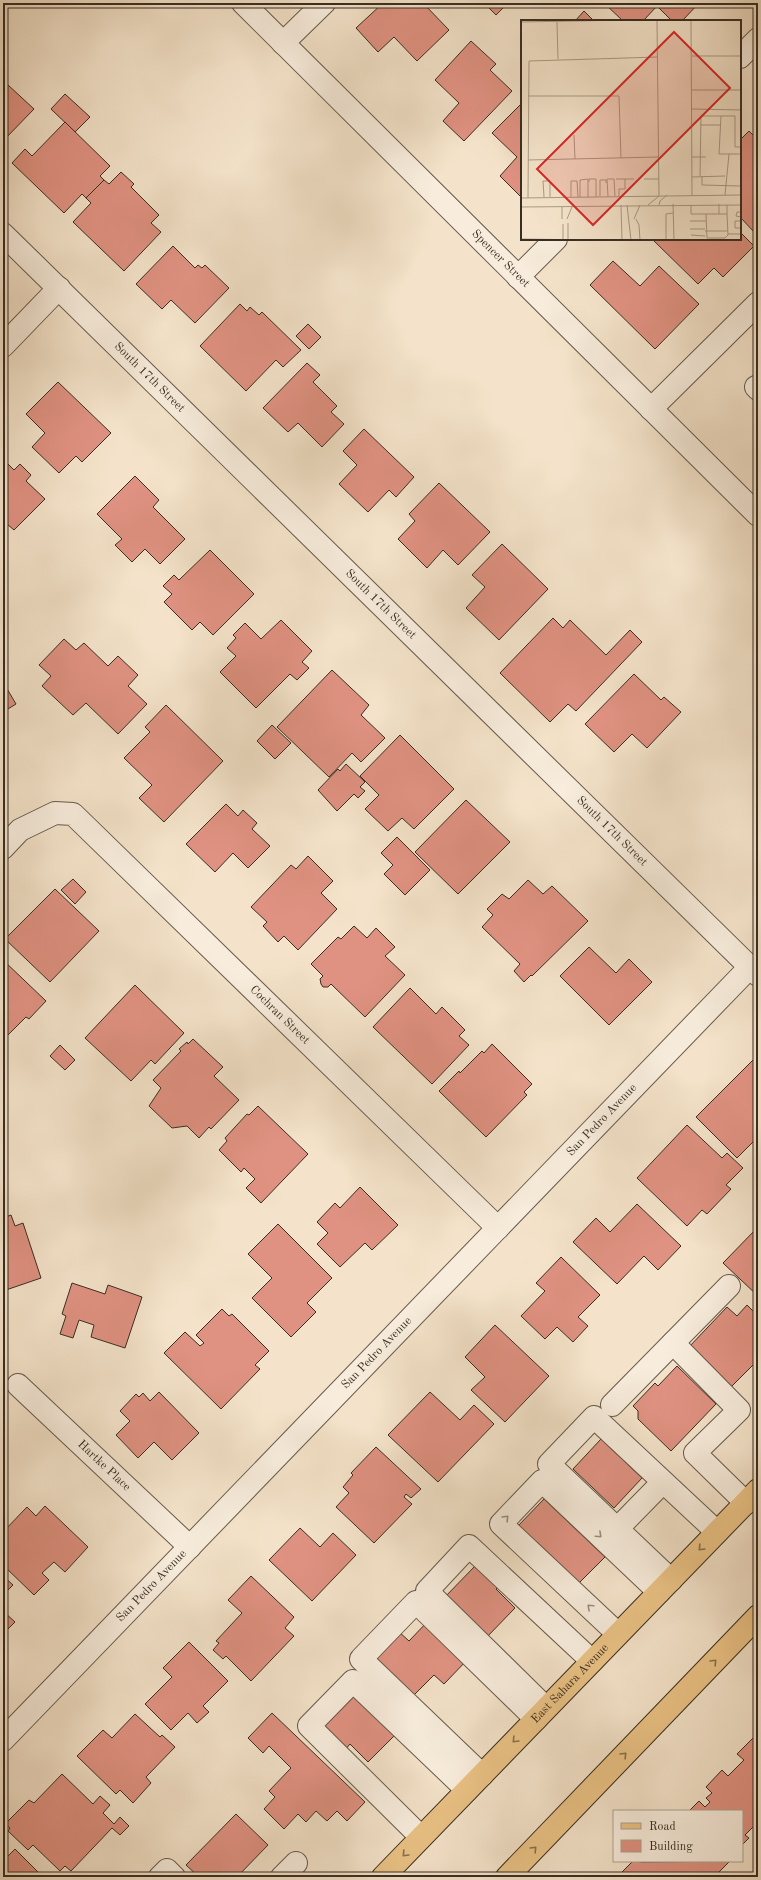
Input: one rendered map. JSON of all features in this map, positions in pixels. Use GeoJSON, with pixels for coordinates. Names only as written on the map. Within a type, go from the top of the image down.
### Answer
{"type":"FeatureCollection","features":[{"type":"Feature","properties":{"kind":"main road","name":"East Sahara Avenue"},"geometry":{"type":"LineString","coordinates":[[386,1876],[474,1782],[752,1496]]}},
{"type":"Feature","properties":{"kind":"main road"},"geometry":{"type":"LineString","coordinates":[[507,1877],[758,1616]]}},
{"type":"Feature","properties":{"kind":"street","name":"Spencer Street"},"geometry":{"type":"LineString","coordinates":[[243,3],[758,515]]}},
{"type":"Feature","properties":{"kind":"street"},"geometry":{"type":"LineString","coordinates":[[283,43],[324,3]]}},
{"type":"Feature","properties":{"kind":"street"},"geometry":{"type":"LineString","coordinates":[[741,56],[758,39]]}},
{"type":"Feature","properties":{"kind":"street","name":"South 17th Street"},"geometry":{"type":"LineString","coordinates":[[3,234],[754,971]]}},
{"type":"Feature","properties":{"kind":"street"},"geometry":{"type":"LineString","coordinates":[[518,277],[555,240]]}},
{"type":"Feature","properties":{"kind":"street"},"geometry":{"type":"LineString","coordinates":[[3,346],[59,288]]}},
{"type":"Feature","properties":{"kind":"street"},"geometry":{"type":"LineString","coordinates":[[651,409],[758,303]]}},
{"type":"Feature","properties":{"kind":"street"},"geometry":{"type":"LineString","coordinates":[[758,386],[756,387],[758,389]]}},
{"type":"Feature","properties":{"kind":"street","name":"Cochran Street"},"geometry":{"type":"LineString","coordinates":[[3,848],[20,830],[56,813],[73,814],[498,1228]]}},
{"type":"Feature","properties":{"kind":"street","name":"San Pedro Avenue"},"geometry":{"type":"LineString","coordinates":[[3,1740],[498,1228],[754,971]]}},
{"type":"Feature","properties":{"kind":"street"},"geometry":{"type":"LineString","coordinates":[[612,1405],[729,1286]]}},
{"type":"Feature","properties":{"kind":"street"},"geometry":{"type":"LineString","coordinates":[[673,1344],[739,1410],[695,1452],[752,1496]]}},
{"type":"Feature","properties":{"kind":"street","name":"Hartke Place"},"geometry":{"type":"LineString","coordinates":[[18,1386],[190,1547]]}},
{"type":"Feature","properties":{"kind":"street"},"geometry":{"type":"LineString","coordinates":[[665,1586],[617,1528],[549,1464],[594,1417],[717,1532]]}},
{"type":"Feature","properties":{"kind":"street"},"geometry":{"type":"LineString","coordinates":[[618,1634],[501,1524],[537,1487],[542,1482],[665,1586]]}},
{"type":"Feature","properties":{"kind":"street"},"geometry":{"type":"LineString","coordinates":[[617,1528],[663,1482]]}},
{"type":"Feature","properties":{"kind":"street"},"geometry":{"type":"LineString","coordinates":[[541,1714],[427,1592],[469,1546],[592,1661]]}},
{"type":"Feature","properties":{"kind":"street"},"geometry":{"type":"LineString","coordinates":[[474,1782],[361,1659],[416,1602],[541,1714]]}},
{"type":"Feature","properties":{"kind":"street"},"geometry":{"type":"LineString","coordinates":[[422,1837],[309,1726],[353,1680],[474,1782]]}},
{"type":"Feature","properties":{"kind":"street"},"geometry":{"type":"LineString","coordinates":[[160,1877],[167,1870],[174,1877]]}},
{"type":"Feature","properties":{"kind":"building"},"geometry":{"type":"Polygon","coordinates":[[[383,3],[423,3],[449,30],[417,61],[394,37],[378,52],[356,28],[383,3]]]}},
{"type":"Feature","properties":{"kind":"building"},"geometry":{"type":"Polygon","coordinates":[[[484,3],[508,3],[496,15],[484,3]]]}},
{"type":"Feature","properties":{"kind":"building"},"geometry":{"type":"Polygon","coordinates":[[[604,3],[699,3],[683,20],[671,20],[657,6],[644,20],[622,20],[604,3]]]}},
{"type":"Feature","properties":{"kind":"building"},"geometry":{"type":"Polygon","coordinates":[[[584,11],[593,20],[576,20],[584,11]]]}},
{"type":"Feature","properties":{"kind":"building"},"geometry":{"type":"Polygon","coordinates":[[[471,41],[496,64],[490,70],[512,91],[464,141],[443,121],[459,103],[435,80],[471,41]]]}},
{"type":"Feature","properties":{"kind":"building"},"geometry":{"type":"Polygon","coordinates":[[[8,85],[34,109],[3,141],[3,89],[8,85]]]}},
{"type":"Feature","properties":{"kind":"building"},"geometry":{"type":"Polygon","coordinates":[[[65,94],[90,117],[75,132],[51,109],[65,94]]]}},
{"type":"Feature","properties":{"kind":"building"},"geometry":{"type":"Polygon","coordinates":[[[521,104],[521,197],[500,176],[517,157],[492,133],[521,104]]]}},
{"type":"Feature","properties":{"kind":"building"},"geometry":{"type":"Polygon","coordinates":[[[65,122],[110,166],[100,176],[104,180],[86,198],[82,194],[64,213],[12,163],[25,149],[32,156],[65,122]]]}},
{"type":"Feature","properties":{"kind":"building"},"geometry":{"type":"Polygon","coordinates":[[[749,131],[758,140],[758,230],[755,233],[741,218],[741,139],[749,131]]]}},
{"type":"Feature","properties":{"kind":"building"},"geometry":{"type":"Polygon","coordinates":[[[121,172],[134,184],[131,187],[159,215],[151,223],[161,232],[124,271],[73,222],[91,203],[86,198],[104,180],[109,184],[121,172]]]}},
{"type":"Feature","properties":{"kind":"building"},"geometry":{"type":"Polygon","coordinates":[[[741,233],[754,246],[723,277],[714,268],[698,284],[653,240],[741,240],[741,233]]]}},
{"type":"Feature","properties":{"kind":"building"},"geometry":{"type":"Polygon","coordinates":[[[173,246],[195,268],[198,265],[202,268],[205,265],[229,288],[195,323],[171,300],[162,309],[136,284],[173,246]]]}},
{"type":"Feature","properties":{"kind":"building"},"geometry":{"type":"Polygon","coordinates":[[[613,261],[640,286],[659,266],[699,304],[655,349],[590,285],[613,261]]]}},
{"type":"Feature","properties":{"kind":"building"},"geometry":{"type":"Polygon","coordinates":[[[240,304],[247,311],[250,307],[259,315],[262,312],[301,350],[283,367],[276,360],[246,391],[200,346],[240,304]]]}},
{"type":"Feature","properties":{"kind":"building"},"geometry":{"type":"Polygon","coordinates":[[[308,324],[321,337],[309,349],[296,336],[308,324]]]}},
{"type":"Feature","properties":{"kind":"building"},"geometry":{"type":"Polygon","coordinates":[[[307,363],[320,375],[313,382],[337,406],[331,412],[344,424],[322,447],[298,423],[288,432],[263,408],[307,363]]]}},
{"type":"Feature","properties":{"kind":"building"},"geometry":{"type":"Polygon","coordinates":[[[58,382],[111,433],[82,462],[76,456],[59,473],[32,447],[45,433],[26,414],[58,382]]]}},
{"type":"Feature","properties":{"kind":"building"},"geometry":{"type":"Polygon","coordinates":[[[364,429],[414,477],[396,497],[389,490],[368,512],[339,484],[357,465],[343,451],[364,429]]]}},
{"type":"Feature","properties":{"kind":"building"},"geometry":{"type":"Polygon","coordinates":[[[3,459],[14,470],[20,464],[31,475],[26,481],[45,499],[14,530],[7,524],[3,528],[3,459]]]}},
{"type":"Feature","properties":{"kind":"building"},"geometry":{"type":"Polygon","coordinates":[[[135,476],[159,500],[153,507],[185,539],[160,564],[145,549],[132,562],[115,545],[122,539],[97,514],[135,476]]]}},
{"type":"Feature","properties":{"kind":"building"},"geometry":{"type":"Polygon","coordinates":[[[439,483],[490,532],[458,565],[443,550],[427,568],[398,539],[415,521],[409,514],[439,483]]]}},
{"type":"Feature","properties":{"kind":"building"},"geometry":{"type":"Polygon","coordinates":[[[502,544],[548,589],[499,640],[466,608],[485,587],[472,575],[502,544]]]}},
{"type":"Feature","properties":{"kind":"building"},"geometry":{"type":"Polygon","coordinates":[[[210,550],[254,594],[213,635],[200,622],[192,630],[164,602],[172,594],[163,586],[174,575],[179,580],[210,550]]]}},
{"type":"Feature","properties":{"kind":"building"},"geometry":{"type":"Polygon","coordinates":[[[553,618],[563,628],[570,620],[606,655],[630,630],[642,642],[576,711],[568,704],[550,722],[500,673],[553,618]]]}},
{"type":"Feature","properties":{"kind":"building"},"geometry":{"type":"Polygon","coordinates":[[[281,620],[312,651],[302,662],[309,668],[297,680],[290,674],[256,708],[220,672],[236,656],[227,648],[236,638],[233,635],[245,623],[261,639],[281,620]]]}},
{"type":"Feature","properties":{"kind":"building"},"geometry":{"type":"Polygon","coordinates":[[[64,639],[76,650],[84,643],[108,666],[118,656],[138,675],[128,686],[147,704],[118,734],[86,703],[73,715],[42,686],[51,676],[39,665],[64,639]]]}},
{"type":"Feature","properties":{"kind":"building"},"geometry":{"type":"Polygon","coordinates":[[[332,670],[369,705],[361,715],[385,738],[361,762],[352,753],[329,777],[277,727],[332,670]]]}},
{"type":"Feature","properties":{"kind":"building"},"geometry":{"type":"Polygon","coordinates":[[[634,674],[661,700],[664,697],[681,712],[647,748],[632,734],[614,752],[585,724],[634,674]]]}},
{"type":"Feature","properties":{"kind":"building"},"geometry":{"type":"Polygon","coordinates":[[[3,682],[16,704],[3,712],[3,682]]]}},
{"type":"Feature","properties":{"kind":"building"},"geometry":{"type":"Polygon","coordinates":[[[166,705],[223,761],[164,822],[139,798],[152,785],[124,758],[150,732],[145,727],[166,705]]]}},
{"type":"Feature","properties":{"kind":"building"},"geometry":{"type":"Polygon","coordinates":[[[272,725],[291,743],[275,759],[257,741],[272,725]]]}},
{"type":"Feature","properties":{"kind":"building"},"geometry":{"type":"Polygon","coordinates":[[[400,735],[454,789],[414,829],[402,818],[388,831],[365,809],[379,795],[360,776],[400,735]]]}},
{"type":"Feature","properties":{"kind":"building"},"geometry":{"type":"Polygon","coordinates":[[[346,764],[365,782],[360,787],[365,791],[358,798],[354,794],[337,811],[318,790],[338,769],[340,771],[346,764]]]}},
{"type":"Feature","properties":{"kind":"building"},"geometry":{"type":"Polygon","coordinates":[[[466,800],[510,842],[458,894],[415,852],[466,800]]]}},
{"type":"Feature","properties":{"kind":"building"},"geometry":{"type":"Polygon","coordinates":[[[226,804],[238,816],[243,810],[257,823],[252,829],[270,846],[248,868],[233,853],[215,872],[186,844],[226,804]]]}},
{"type":"Feature","properties":{"kind":"building"},"geometry":{"type":"Polygon","coordinates":[[[397,837],[430,870],[405,895],[384,874],[393,865],[381,853],[397,837]]]}},
{"type":"Feature","properties":{"kind":"building"},"geometry":{"type":"Polygon","coordinates":[[[308,856],[333,881],[321,893],[337,909],[298,950],[284,936],[278,942],[263,926],[267,922],[251,907],[291,865],[296,869],[308,856]]]}},
{"type":"Feature","properties":{"kind":"building"},"geometry":{"type":"Polygon","coordinates":[[[73,879],[86,892],[75,904],[61,890],[73,879]]]}},
{"type":"Feature","properties":{"kind":"building"},"geometry":{"type":"Polygon","coordinates":[[[528,880],[543,894],[552,886],[588,921],[524,982],[514,971],[520,964],[482,927],[493,915],[487,909],[502,894],[509,899],[528,880]]]}},
{"type":"Feature","properties":{"kind":"building"},"geometry":{"type":"Polygon","coordinates":[[[55,889],[99,931],[50,982],[5,939],[55,889]]]}},
{"type":"Feature","properties":{"kind":"building"},"geometry":{"type":"Polygon","coordinates":[[[354,926],[367,938],[376,928],[395,947],[385,956],[405,975],[365,1017],[331,984],[328,987],[323,987],[320,979],[323,976],[311,964],[338,937],[341,939],[354,926]]]}},
{"type":"Feature","properties":{"kind":"building"},"geometry":{"type":"Polygon","coordinates":[[[589,947],[616,973],[629,959],[652,982],[609,1025],[560,976],[589,947]]]}},
{"type":"Feature","properties":{"kind":"building"},"geometry":{"type":"Polygon","coordinates":[[[3,960],[46,1001],[29,1019],[26,1017],[7,1036],[3,1032],[3,960]]]}},
{"type":"Feature","properties":{"kind":"building"},"geometry":{"type":"Polygon","coordinates":[[[135,985],[184,1033],[155,1064],[151,1060],[131,1081],[85,1038],[135,985]]]}},
{"type":"Feature","properties":{"kind":"building"},"geometry":{"type":"Polygon","coordinates":[[[410,988],[436,1014],[442,1007],[465,1030],[459,1036],[469,1045],[432,1084],[373,1027],[410,988]]]}},
{"type":"Feature","properties":{"kind":"building"},"geometry":{"type":"Polygon","coordinates":[[[193,1039],[223,1067],[214,1076],[239,1100],[211,1129],[209,1127],[199,1138],[187,1126],[172,1128],[149,1106],[161,1088],[153,1080],[181,1051],[179,1049],[193,1039]]]}},
{"type":"Feature","properties":{"kind":"building"},"geometry":{"type":"Polygon","coordinates":[[[492,1044],[532,1084],[524,1092],[527,1095],[486,1137],[439,1091],[459,1071],[460,1073],[482,1051],[484,1053],[492,1044]]]}},
{"type":"Feature","properties":{"kind":"building"},"geometry":{"type":"Polygon","coordinates":[[[60,1045],[75,1060],[65,1070],[50,1056],[60,1045]]]}},
{"type":"Feature","properties":{"kind":"building"},"geometry":{"type":"Polygon","coordinates":[[[753,1060],[758,1065],[758,1137],[737,1158],[696,1117],[753,1060]]]}},
{"type":"Feature","properties":{"kind":"building"},"geometry":{"type":"Polygon","coordinates":[[[258,1106],[308,1154],[261,1203],[246,1188],[255,1179],[244,1168],[241,1172],[219,1150],[227,1141],[225,1138],[247,1114],[249,1115],[258,1106]]]}},
{"type":"Feature","properties":{"kind":"building"},"geometry":{"type":"Polygon","coordinates":[[[687,1125],[722,1158],[727,1153],[743,1168],[726,1185],[731,1189],[707,1214],[702,1210],[687,1226],[637,1178],[687,1125]]]}},
{"type":"Feature","properties":{"kind":"building"},"geometry":{"type":"Polygon","coordinates":[[[360,1187],[398,1225],[372,1250],[365,1243],[340,1267],[317,1244],[328,1233],[317,1222],[335,1203],[340,1208],[360,1187]]]}},
{"type":"Feature","properties":{"kind":"building"},"geometry":{"type":"Polygon","coordinates":[[[637,1204],[681,1246],[658,1270],[644,1256],[617,1284],[573,1242],[596,1218],[610,1232],[637,1204]]]}},
{"type":"Feature","properties":{"kind":"building"},"geometry":{"type":"Polygon","coordinates":[[[11,1215],[15,1226],[23,1223],[41,1278],[3,1291],[3,1218],[11,1215]]]}},
{"type":"Feature","properties":{"kind":"building"},"geometry":{"type":"Polygon","coordinates":[[[278,1224],[332,1278],[307,1303],[316,1312],[291,1337],[252,1298],[272,1278],[248,1254],[278,1224]]]}},
{"type":"Feature","properties":{"kind":"building"},"geometry":{"type":"Polygon","coordinates":[[[758,1227],[758,1296],[723,1263],[758,1227]]]}},
{"type":"Feature","properties":{"kind":"building"},"geometry":{"type":"Polygon","coordinates":[[[561,1257],[600,1295],[578,1317],[588,1326],[573,1342],[557,1327],[545,1339],[521,1316],[545,1291],[536,1283],[561,1257]]]}},
{"type":"Feature","properties":{"kind":"building"},"geometry":{"type":"Polygon","coordinates":[[[72,1283],[105,1294],[108,1285],[142,1297],[125,1348],[91,1337],[94,1325],[79,1320],[73,1338],[60,1334],[66,1316],[62,1314],[72,1283]]]}},
{"type":"Feature","properties":{"kind":"building"},"geometry":{"type":"Polygon","coordinates":[[[747,1305],[758,1316],[758,1360],[730,1388],[688,1348],[727,1307],[737,1316],[747,1305]]]}},
{"type":"Feature","properties":{"kind":"building"},"geometry":{"type":"Polygon","coordinates":[[[222,1309],[229,1316],[232,1314],[269,1351],[255,1365],[260,1369],[221,1409],[164,1353],[185,1332],[200,1346],[204,1343],[196,1335],[222,1309]]]}},
{"type":"Feature","properties":{"kind":"building"},"geometry":{"type":"Polygon","coordinates":[[[495,1325],[549,1376],[505,1422],[471,1390],[485,1377],[465,1357],[495,1325]]]}},
{"type":"Feature","properties":{"kind":"building"},"geometry":{"type":"Polygon","coordinates":[[[677,1366],[716,1404],[671,1451],[638,1419],[638,1411],[633,1406],[655,1383],[658,1386],[677,1366]]]}},
{"type":"Feature","properties":{"kind":"building"},"geometry":{"type":"Polygon","coordinates":[[[159,1392],[199,1433],[172,1460],[154,1442],[138,1458],[116,1435],[130,1421],[120,1411],[136,1394],[139,1397],[143,1393],[150,1401],[159,1392]]]}},
{"type":"Feature","properties":{"kind":"building"},"geometry":{"type":"Polygon","coordinates":[[[430,1392],[460,1420],[474,1405],[494,1424],[438,1482],[388,1435],[430,1392]]]}},
{"type":"Feature","properties":{"kind":"building"},"geometry":{"type":"Polygon","coordinates":[[[601,1439],[642,1478],[614,1508],[573,1469],[601,1439]]]}},
{"type":"Feature","properties":{"kind":"building"},"geometry":{"type":"Polygon","coordinates":[[[376,1447],[421,1489],[411,1498],[406,1494],[404,1497],[412,1504],[374,1543],[336,1507],[349,1493],[343,1487],[353,1475],[351,1473],[376,1447]]]}},
{"type":"Feature","properties":{"kind":"building"},"geometry":{"type":"Polygon","coordinates":[[[544,1499],[605,1557],[579,1583],[536,1541],[534,1543],[517,1527],[544,1499]]]}},
{"type":"Feature","properties":{"kind":"building"},"geometry":{"type":"Polygon","coordinates":[[[45,1506],[88,1547],[65,1572],[54,1562],[42,1573],[49,1580],[34,1595],[3,1565],[3,1532],[27,1507],[36,1516],[45,1506]]]}},
{"type":"Feature","properties":{"kind":"building"},"geometry":{"type":"Polygon","coordinates":[[[300,1528],[320,1547],[333,1533],[356,1555],[312,1601],[269,1560],[300,1528]]]}},
{"type":"Feature","properties":{"kind":"building"},"geometry":{"type":"Polygon","coordinates":[[[476,1565],[499,1586],[496,1589],[515,1608],[485,1639],[443,1599],[476,1565]]]}},
{"type":"Feature","properties":{"kind":"building"},"geometry":{"type":"Polygon","coordinates":[[[3,1576],[13,1585],[3,1595],[3,1576]]]}},
{"type":"Feature","properties":{"kind":"building"},"geometry":{"type":"Polygon","coordinates":[[[251,1576],[294,1617],[285,1628],[294,1636],[251,1681],[226,1656],[223,1659],[213,1650],[219,1643],[216,1641],[242,1613],[228,1600],[251,1576]]]}},
{"type":"Feature","properties":{"kind":"building"},"geometry":{"type":"Polygon","coordinates":[[[3,1611],[15,1622],[3,1634],[3,1611]]]}},
{"type":"Feature","properties":{"kind":"building"},"geometry":{"type":"Polygon","coordinates":[[[429,1620],[469,1658],[444,1684],[434,1675],[410,1699],[368,1659],[397,1630],[409,1641],[429,1620]]]}},
{"type":"Feature","properties":{"kind":"building"},"geometry":{"type":"Polygon","coordinates":[[[189,1642],[228,1681],[203,1706],[209,1712],[197,1723],[188,1713],[171,1730],[145,1704],[172,1677],[163,1668],[189,1642]]]}},
{"type":"Feature","properties":{"kind":"building"},"geometry":{"type":"Polygon","coordinates":[[[356,1694],[397,1733],[368,1762],[350,1744],[345,1750],[322,1729],[356,1694]]]}},
{"type":"Feature","properties":{"kind":"building"},"geometry":{"type":"Polygon","coordinates":[[[272,1713],[365,1802],[347,1821],[337,1811],[327,1821],[316,1811],[306,1822],[298,1814],[284,1829],[264,1809],[275,1797],[269,1791],[291,1768],[269,1746],[263,1753],[248,1738],[272,1713]]]}},
{"type":"Feature","properties":{"kind":"building"},"geometry":{"type":"Polygon","coordinates":[[[135,1714],[160,1737],[162,1735],[175,1747],[146,1777],[151,1783],[133,1803],[120,1790],[116,1794],[77,1756],[103,1730],[112,1738],[135,1714]]]}},
{"type":"Feature","properties":{"kind":"building"},"geometry":{"type":"Polygon","coordinates":[[[753,1738],[758,1743],[758,1822],[745,1835],[749,1838],[743,1844],[743,1810],[690,1810],[699,1801],[705,1807],[710,1802],[706,1798],[712,1793],[706,1787],[722,1770],[728,1776],[744,1760],[737,1754],[753,1738]]]}},
{"type":"Feature","properties":{"kind":"building"},"geometry":{"type":"Polygon","coordinates":[[[62,1774],[93,1804],[100,1796],[110,1805],[103,1813],[114,1824],[120,1817],[129,1826],[120,1835],[112,1828],[71,1871],[65,1866],[60,1871],[33,1845],[28,1850],[8,1831],[10,1828],[5,1824],[29,1800],[34,1803],[62,1774]]]}},
{"type":"Feature","properties":{"kind":"building"},"geometry":{"type":"Polygon","coordinates":[[[236,1814],[268,1845],[237,1877],[199,1877],[186,1865],[236,1814]]]}},
{"type":"Feature","properties":{"kind":"building"},"geometry":{"type":"Polygon","coordinates":[[[15,1849],[43,1877],[3,1877],[3,1861],[15,1849]]]}},
{"type":"Feature","properties":{"kind":"building"},"geometry":{"type":"Polygon","coordinates":[[[632,1862],[729,1862],[714,1877],[623,1877],[620,1874],[632,1862]]]}}]}
